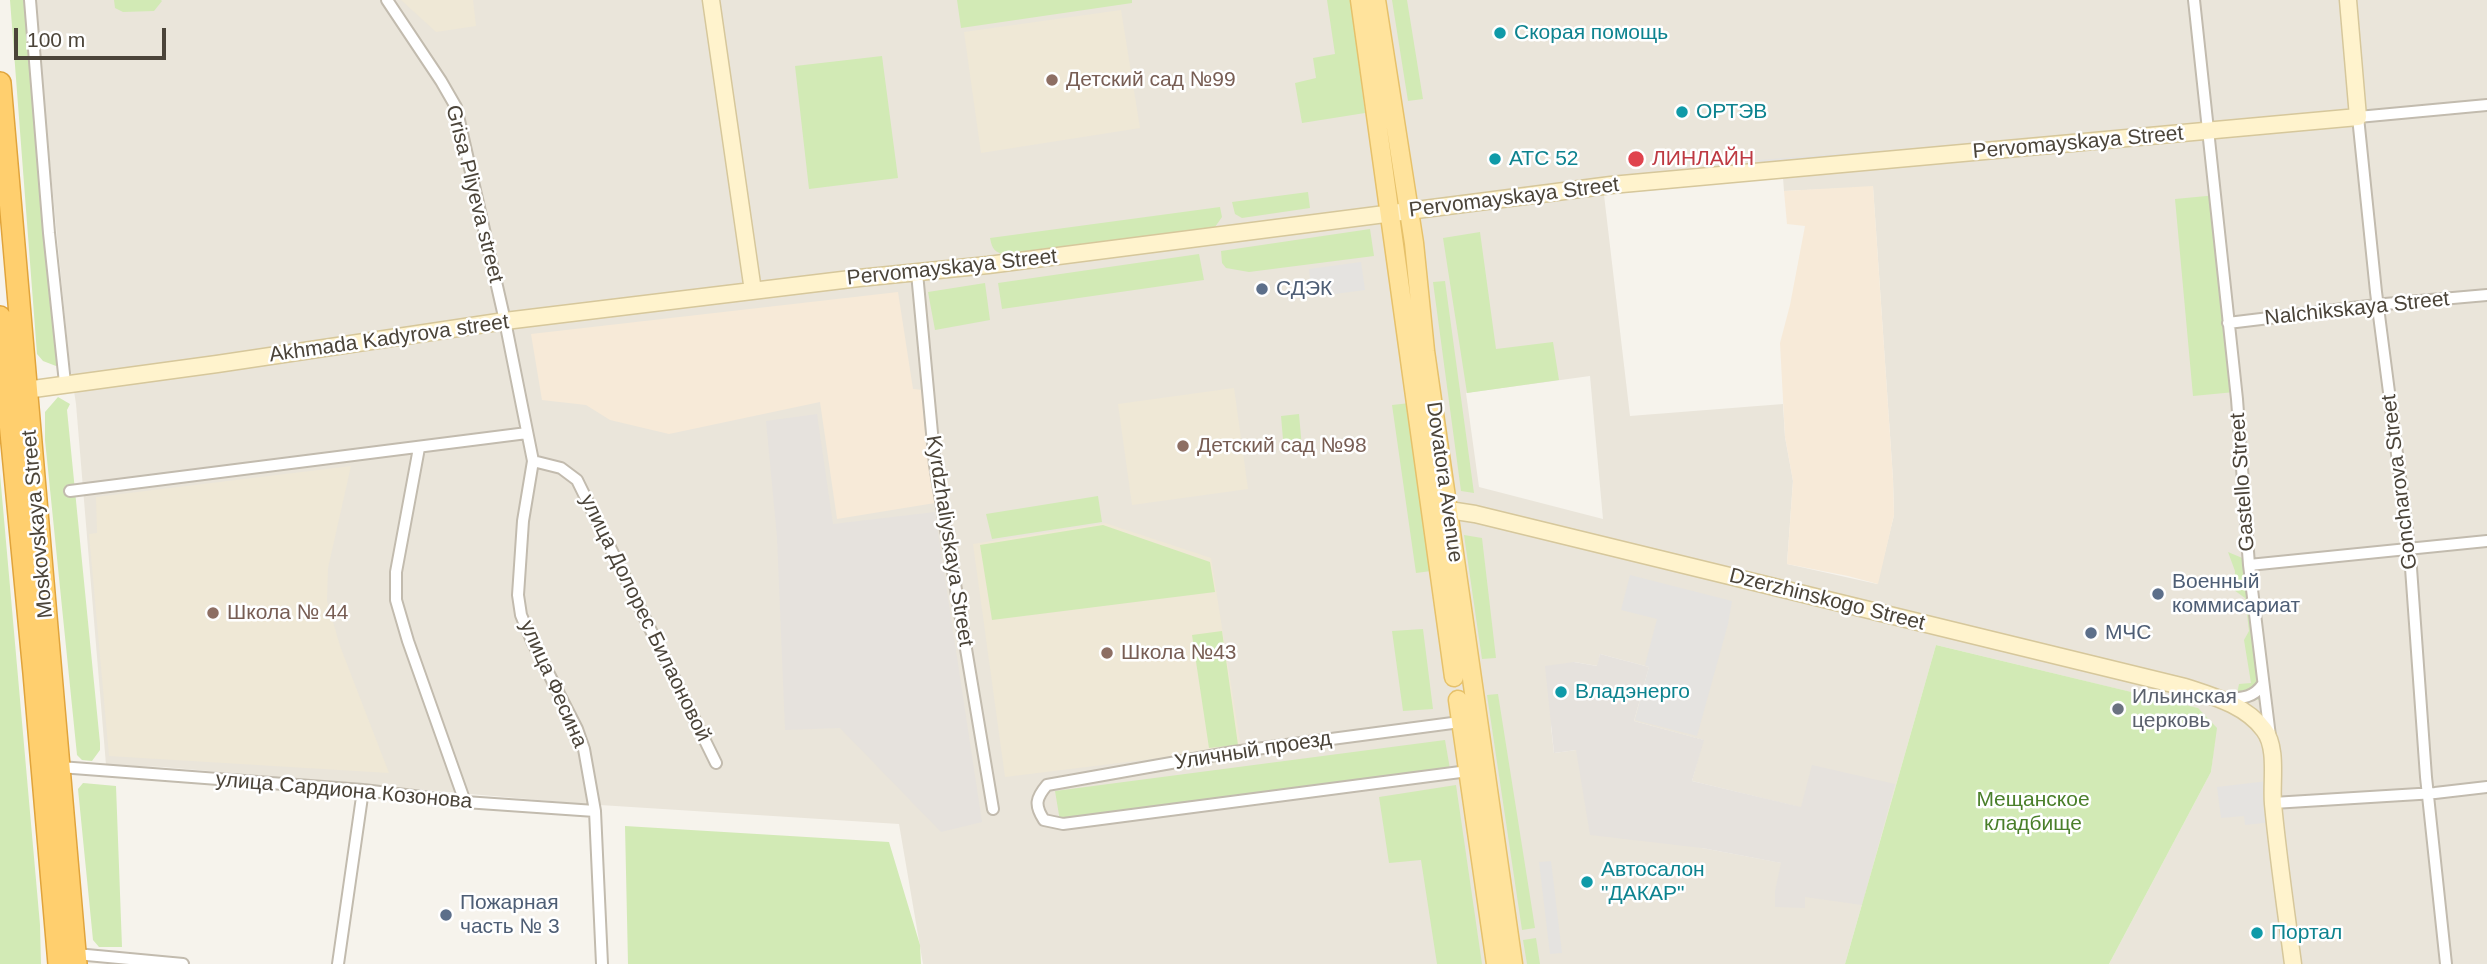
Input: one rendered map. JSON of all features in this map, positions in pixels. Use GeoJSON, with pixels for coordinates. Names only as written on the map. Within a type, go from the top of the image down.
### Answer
{"type":"FeatureCollection","features":[{"type":"Feature","properties":{"kind":"highway","name":"Moskovskaya Street"},"geometry":{"type":"LineString","coordinates":[[0,83],[60,767],[70,961]]}},
{"type":"Feature","properties":{"kind":"highway","name":"Moskovskaya Street"},"geometry":{"type":"LineString","coordinates":[[0,317],[34,673],[70,961]]}},
{"type":"Feature","properties":{"kind":"main road","name":"Dovatora Avenue"},"geometry":{"type":"LineString","coordinates":[[1360,0],[1454,677]]}},
{"type":"Feature","properties":{"kind":"main road","name":"Dovatora Avenue"},"geometry":{"type":"LineString","coordinates":[[1376,0],[1409,211],[1425,351],[1513,964]]}},
{"type":"Feature","properties":{"kind":"main road","name":"Dovatora Avenue"},"geometry":{"type":"LineString","coordinates":[[1458,700],[1496,964]]}},
{"type":"Feature","properties":{"kind":"street"},"geometry":{"type":"LineString","coordinates":[[30,0],[48,233],[65,383]]}},
{"type":"Feature","properties":{"kind":"street","name":"Grisa Pliyeva street"},"geometry":{"type":"LineString","coordinates":[[387,0],[456,107],[505,321],[527,433]]}},
{"type":"Feature","properties":{"kind":"street"},"geometry":{"type":"LineString","coordinates":[[711,0],[753,291]]}},
{"type":"Feature","properties":{"kind":"street","name":"Gastello Street"},"geometry":{"type":"LineString","coordinates":[[2194,0],[2237,399],[2249,565],[2270,742],[2273,803],[2293,964]]}},
{"type":"Feature","properties":{"kind":"street","name":"Goncharova Street"},"geometry":{"type":"LineString","coordinates":[[2348,0],[2378,306],[2410,548],[2428,793],[2446,964]]}},
{"type":"Feature","properties":{"kind":"street","name":"Pervomayskaya Street"},"geometry":{"type":"LineString","coordinates":[[753,291],[917,273],[1625,184],[2487,106]]}},
{"type":"Feature","properties":{"kind":"street","name":"Kyrdzhaliyskaya Street"},"geometry":{"type":"LineString","coordinates":[[917,273],[934,465],[993,808]]}},
{"type":"Feature","properties":{"kind":"street","name":"Akhmada Kadyrova street"},"geometry":{"type":"LineString","coordinates":[[26,390],[505,321],[753,291]]}},
{"type":"Feature","properties":{"kind":"street","name":"Nalchikskaya Street"},"geometry":{"type":"LineString","coordinates":[[2228,323],[2487,295]]}},
{"type":"Feature","properties":{"kind":"street"},"geometry":{"type":"LineString","coordinates":[[70,491],[527,433]]}},
{"type":"Feature","properties":{"kind":"street","name":"улица Фесина"},"geometry":{"type":"LineString","coordinates":[[527,433],[533,461],[523,521],[519,605],[532,640],[577,729],[584,749],[595,811],[602,964]]}},
{"type":"Feature","properties":{"kind":"street"},"geometry":{"type":"LineString","coordinates":[[419,448],[396,572],[396,600],[464,802]]}},
{"type":"Feature","properties":{"kind":"street","name":"улица Долорес Билаоновой"},"geometry":{"type":"LineString","coordinates":[[533,461],[561,468],[577,480],[716,763]]}},
{"type":"Feature","properties":{"kind":"street","name":"Dzerzhinskogo Street"},"geometry":{"type":"LineString","coordinates":[[1430,507],[1475,514],[2159,681],[2223,699],[2257,722],[2270,742]]}},
{"type":"Feature","properties":{"kind":"street"},"geometry":{"type":"LineString","coordinates":[[2249,565],[2487,541]]}},
{"type":"Feature","properties":{"kind":"street","name":"Dovatora Avenue"},"geometry":{"type":"LineString","coordinates":[[1454,677],[1458,700]]}},
{"type":"Feature","properties":{"kind":"street","name":"Dzerzhinskogo Street"},"geometry":{"type":"LineString","coordinates":[[2223,699],[2248,697],[2257,692],[2263,684]]}},
{"type":"Feature","properties":{"kind":"street","name":"Уличный проезд"},"geometry":{"type":"LineString","coordinates":[[1460,722],[1233,752],[1047,785],[1037,797],[1039,812],[1044,820],[1063,824],[1468,771]]}},
{"type":"Feature","properties":{"kind":"street","name":"улица Сардиона Козонова"},"geometry":{"type":"LineString","coordinates":[[60,767],[92,772],[363,790],[464,802],[595,811]]}},
{"type":"Feature","properties":{"kind":"street"},"geometry":{"type":"LineString","coordinates":[[2273,803],[2487,787]]}},
{"type":"Feature","properties":{"kind":"street"},"geometry":{"type":"LineString","coordinates":[[338,964],[363,790]]}},
{"type":"Feature","properties":{"kind":"street"},"geometry":{"type":"LineString","coordinates":[[70,961],[183,964]]}},
{"type":"Feature","properties":{"kind":"shaded area"},"geometry":{"type":"Polygon","coordinates":[[[34,0],[2487,0],[2487,964],[2109,964],[2211,772],[2216,728],[2197,708],[1936,645],[1845,964],[923,964],[899,824],[584,804],[163,767],[106,765],[76,404],[69,359],[34,0]],[[1783,178],[1604,195],[1630,416],[1783,404],[1785,437],[1793,481],[1787,564],[1877,584],[1894,515],[1873,187],[1784,191],[1783,178]],[[1590,376],[1466,393],[1479,487],[1603,519],[1590,376]],[[1600,654],[1598,666],[1574,662],[1551,727],[1554,753],[1576,750],[1702,848],[1782,863],[1795,806],[1692,781],[1703,740],[1634,721],[1649,667],[1600,654]]]}},
{"type":"Feature","properties":{"kind":"shaded area"},"geometry":{"type":"Polygon","coordinates":[[[401,0],[473,0],[476,26],[436,32],[401,0]]]}},
{"type":"Feature","properties":{"kind":"shaded area","name":"Детский сад №99"},"geometry":{"type":"Polygon","coordinates":[[[1121,10],[1140,128],[981,153],[964,32],[1121,10]]]}},
{"type":"Feature","properties":{"kind":"shaded area"},"geometry":{"type":"Polygon","coordinates":[[[1877,151],[1878,159],[1760,168],[1759,160],[1877,151]]]}},
{"type":"Feature","properties":{"kind":"shaded area"},"geometry":{"type":"Polygon","coordinates":[[[1873,186],[1894,515],[1878,584],[1787,564],[1793,481],[1785,437],[1780,343],[1805,226],[1787,224],[1784,191],[1873,186]]]}},
{"type":"Feature","properties":{"kind":"shaded area"},"geometry":{"type":"Polygon","coordinates":[[[1361,262],[1365,290],[1312,297],[1309,269],[1361,262]]]}},
{"type":"Feature","properties":{"kind":"shaded area"},"geometry":{"type":"Polygon","coordinates":[[[898,292],[913,389],[923,390],[941,502],[837,519],[820,402],[669,434],[610,420],[586,405],[542,400],[531,334],[898,292]]]}},
{"type":"Feature","properties":{"kind":"shaded area","name":"Детский сад №98"},"geometry":{"type":"Polygon","coordinates":[[[1234,388],[1248,489],[1132,505],[1118,404],[1234,388]]]}},
{"type":"Feature","properties":{"kind":"shaded area"},"geometry":{"type":"Polygon","coordinates":[[[817,414],[833,524],[935,512],[982,822],[941,832],[840,728],[785,730],[777,537],[766,421],[817,414]]]}},
{"type":"Feature","properties":{"kind":"shaded area","name":"Школа № 44"},"geometry":{"type":"Polygon","coordinates":[[[351,466],[328,568],[327,601],[340,646],[389,773],[109,756],[89,534],[97,533],[96,497],[351,466]]]}},
{"type":"Feature","properties":{"kind":"shaded area","name":"Школа №43"},"geometry":{"type":"Polygon","coordinates":[[[1105,523],[1211,558],[1241,748],[1005,777],[973,544],[1105,523]]]}},
{"type":"Feature","properties":{"kind":"shaded area"},"geometry":{"type":"Polygon","coordinates":[[[1630,575],[1732,601],[1697,736],[1635,720],[1649,667],[1645,665],[1657,619],[1621,610],[1630,575]]]}},
{"type":"Feature","properties":{"kind":"shaded area"},"geometry":{"type":"Polygon","coordinates":[[[1600,654],[1649,667],[1634,721],[1704,740],[1692,781],[1801,807],[1812,765],[1895,784],[1862,905],[1805,897],[1805,908],[1775,907],[1775,891],[1781,863],[1702,848],[1590,835],[1576,750],[1554,753],[1545,666],[1574,662],[1597,666],[1600,654]]]}},
{"type":"Feature","properties":{"kind":"shaded area"},"geometry":{"type":"Polygon","coordinates":[[[2268,781],[2273,822],[2245,825],[2244,816],[2221,818],[2217,787],[2268,781]]]}},
{"type":"Feature","properties":{"kind":"shaded area"},"geometry":{"type":"Polygon","coordinates":[[[1551,861],[1562,953],[1550,954],[1539,862],[1551,861]]]}},
{"type":"Feature","properties":{"kind":"green space"},"geometry":{"type":"Polygon","coordinates":[[[10,0],[30,0],[60,362],[56,366],[43,361],[37,354],[10,0]]]}},
{"type":"Feature","properties":{"kind":"green space"},"geometry":{"type":"Polygon","coordinates":[[[114,0],[162,1],[154,11],[123,12],[115,8],[114,0]]]}},
{"type":"Feature","properties":{"kind":"green space"},"geometry":{"type":"Polygon","coordinates":[[[957,0],[1132,0],[1132,3],[961,28],[957,0]]]}},
{"type":"Feature","properties":{"kind":"green space"},"geometry":{"type":"Polygon","coordinates":[[[1327,0],[1351,0],[1365,113],[1302,123],[1295,83],[1316,78],[1313,58],[1335,54],[1327,0]]]}},
{"type":"Feature","properties":{"kind":"green space"},"geometry":{"type":"Polygon","coordinates":[[[1392,0],[1407,0],[1423,99],[1408,101],[1392,0]]]}},
{"type":"Feature","properties":{"kind":"green space"},"geometry":{"type":"Polygon","coordinates":[[[882,56],[898,178],[809,189],[795,66],[882,56]]]}},
{"type":"Feature","properties":{"kind":"green space"},"geometry":{"type":"Polygon","coordinates":[[[1308,192],[1310,208],[1242,218],[1235,214],[1232,202],[1308,192]]]}},
{"type":"Feature","properties":{"kind":"green space"},"geometry":{"type":"Polygon","coordinates":[[[2217,195],[2235,392],[2193,396],[2175,199],[2217,195]]]}},
{"type":"Feature","properties":{"kind":"green space"},"geometry":{"type":"Polygon","coordinates":[[[1220,207],[1222,217],[1215,227],[1002,254],[993,248],[990,238],[1220,207]]]}},
{"type":"Feature","properties":{"kind":"green space"},"geometry":{"type":"Polygon","coordinates":[[[1370,229],[1374,256],[1249,272],[1226,268],[1222,263],[1221,251],[1370,229]]]}},
{"type":"Feature","properties":{"kind":"green space"},"geometry":{"type":"Polygon","coordinates":[[[1480,232],[1496,349],[1553,342],[1559,380],[1467,393],[1443,238],[1480,232]]]}},
{"type":"Feature","properties":{"kind":"green space"},"geometry":{"type":"Polygon","coordinates":[[[1199,254],[1204,280],[1002,309],[998,283],[1199,254]]]}},
{"type":"Feature","properties":{"kind":"green space"},"geometry":{"type":"Polygon","coordinates":[[[1445,281],[1474,493],[1461,491],[1433,282],[1445,281]]]}},
{"type":"Feature","properties":{"kind":"green space"},"geometry":{"type":"Polygon","coordinates":[[[985,283],[990,320],[935,330],[928,292],[985,283]]]}},
{"type":"Feature","properties":{"kind":"green space"},"geometry":{"type":"Polygon","coordinates":[[[58,397],[70,404],[67,410],[100,743],[100,750],[92,761],[82,760],[77,755],[45,440],[45,412],[58,397]]]}},
{"type":"Feature","properties":{"kind":"green space"},"geometry":{"type":"Polygon","coordinates":[[[1410,403],[1431,571],[1416,573],[1392,405],[1410,403]]]}},
{"type":"Feature","properties":{"kind":"green space"},"geometry":{"type":"Polygon","coordinates":[[[1299,414],[1302,448],[1284,451],[1281,416],[1299,414]]]}},
{"type":"Feature","properties":{"kind":"green space"},"geometry":{"type":"Polygon","coordinates":[[[0,474],[40,925],[41,964],[0,964],[0,474]]]}},
{"type":"Feature","properties":{"kind":"green space"},"geometry":{"type":"Polygon","coordinates":[[[1098,496],[1102,522],[992,539],[986,514],[1098,496]]]}},
{"type":"Feature","properties":{"kind":"green space"},"geometry":{"type":"Polygon","coordinates":[[[1103,525],[1210,562],[1215,592],[992,620],[980,545],[1103,525]]]}},
{"type":"Feature","properties":{"kind":"green space"},"geometry":{"type":"Polygon","coordinates":[[[1464,535],[1482,538],[1496,658],[1482,659],[1464,535]]]}},
{"type":"Feature","properties":{"kind":"green space"},"geometry":{"type":"Polygon","coordinates":[[[2228,552],[2247,560],[2267,692],[2259,700],[2237,694],[2239,684],[2251,683],[2244,640],[2249,631],[2245,598],[2234,590],[2235,571],[2228,552]]]}},
{"type":"Feature","properties":{"kind":"green space"},"geometry":{"type":"Polygon","coordinates":[[[1423,629],[1433,709],[1403,711],[1392,631],[1423,629]]]}},
{"type":"Feature","properties":{"kind":"green space"},"geometry":{"type":"Polygon","coordinates":[[[1222,631],[1238,745],[1209,748],[1192,635],[1222,631]]]}},
{"type":"Feature","properties":{"kind":"green space","name":"Мещанское кладбище"},"geometry":{"type":"Polygon","coordinates":[[[1936,645],[2198,708],[2217,728],[2211,772],[2109,964],[1845,964],[1936,645]]]}},
{"type":"Feature","properties":{"kind":"green space"},"geometry":{"type":"Polygon","coordinates":[[[1498,694],[1535,928],[1522,930],[1487,695],[1498,694]]]}},
{"type":"Feature","properties":{"kind":"green space"},"geometry":{"type":"Polygon","coordinates":[[[1445,740],[1450,769],[1060,821],[1055,791],[1445,740]]]}},
{"type":"Feature","properties":{"kind":"green space"},"geometry":{"type":"Polygon","coordinates":[[[83,783],[116,786],[122,947],[99,947],[93,940],[78,789],[83,783]]]}},
{"type":"Feature","properties":{"kind":"green space"},"geometry":{"type":"Polygon","coordinates":[[[1456,785],[1482,964],[1437,964],[1421,860],[1389,863],[1379,797],[1456,785]]]}},
{"type":"Feature","properties":{"kind":"green space"},"geometry":{"type":"Polygon","coordinates":[[[625,826],[889,842],[920,945],[921,964],[628,964],[625,826]]]}},
{"type":"Feature","properties":{"kind":"green space"},"geometry":{"type":"Polygon","coordinates":[[[1536,938],[1540,964],[1527,964],[1523,940],[1536,938]]]}},
{"type":"Feature","properties":{"kind":"place","name":"Скорая помощь"},"geometry":{"type":"Point","coordinates":[1500,33]}},
{"type":"Feature","properties":{"kind":"place","name":"Детский сад №99"},"geometry":{"type":"Point","coordinates":[1052,80]}},
{"type":"Feature","properties":{"kind":"place","name":"ОРТЭВ"},"geometry":{"type":"Point","coordinates":[1682,112]}},
{"type":"Feature","properties":{"kind":"place","name":"АТС 52"},"geometry":{"type":"Point","coordinates":[1495,159]}},
{"type":"Feature","properties":{"kind":"place","name":"ЛИНЛАЙН"},"geometry":{"type":"Point","coordinates":[1636,159]}},
{"type":"Feature","properties":{"kind":"place","name":"СДЭК"},"geometry":{"type":"Point","coordinates":[1262,289]}},
{"type":"Feature","properties":{"kind":"place","name":"Детский сад №98"},"geometry":{"type":"Point","coordinates":[1183,446]}},
{"type":"Feature","properties":{"kind":"place","name":"Военный коммисариат"},"geometry":{"type":"Point","coordinates":[2158,594]}},
{"type":"Feature","properties":{"kind":"place","name":"Школа № 44"},"geometry":{"type":"Point","coordinates":[213,613]}},
{"type":"Feature","properties":{"kind":"place","name":"МЧС"},"geometry":{"type":"Point","coordinates":[2091,633]}},
{"type":"Feature","properties":{"kind":"place","name":"Школа №43"},"geometry":{"type":"Point","coordinates":[1107,653]}},
{"type":"Feature","properties":{"kind":"place","name":"Владэнерго"},"geometry":{"type":"Point","coordinates":[1561,692]}},
{"type":"Feature","properties":{"kind":"place","name":"Ильинская церковь"},"geometry":{"type":"Point","coordinates":[2118,709]}},
{"type":"Feature","properties":{"kind":"place","name":"Автосалон \"ДАКАР\""},"geometry":{"type":"Point","coordinates":[1587,882]}},
{"type":"Feature","properties":{"kind":"place","name":"Пожарная часть № 3"},"geometry":{"type":"Point","coordinates":[446,915]}},
{"type":"Feature","properties":{"kind":"place","name":"Портал"},"geometry":{"type":"Point","coordinates":[2257,933]}}]}
